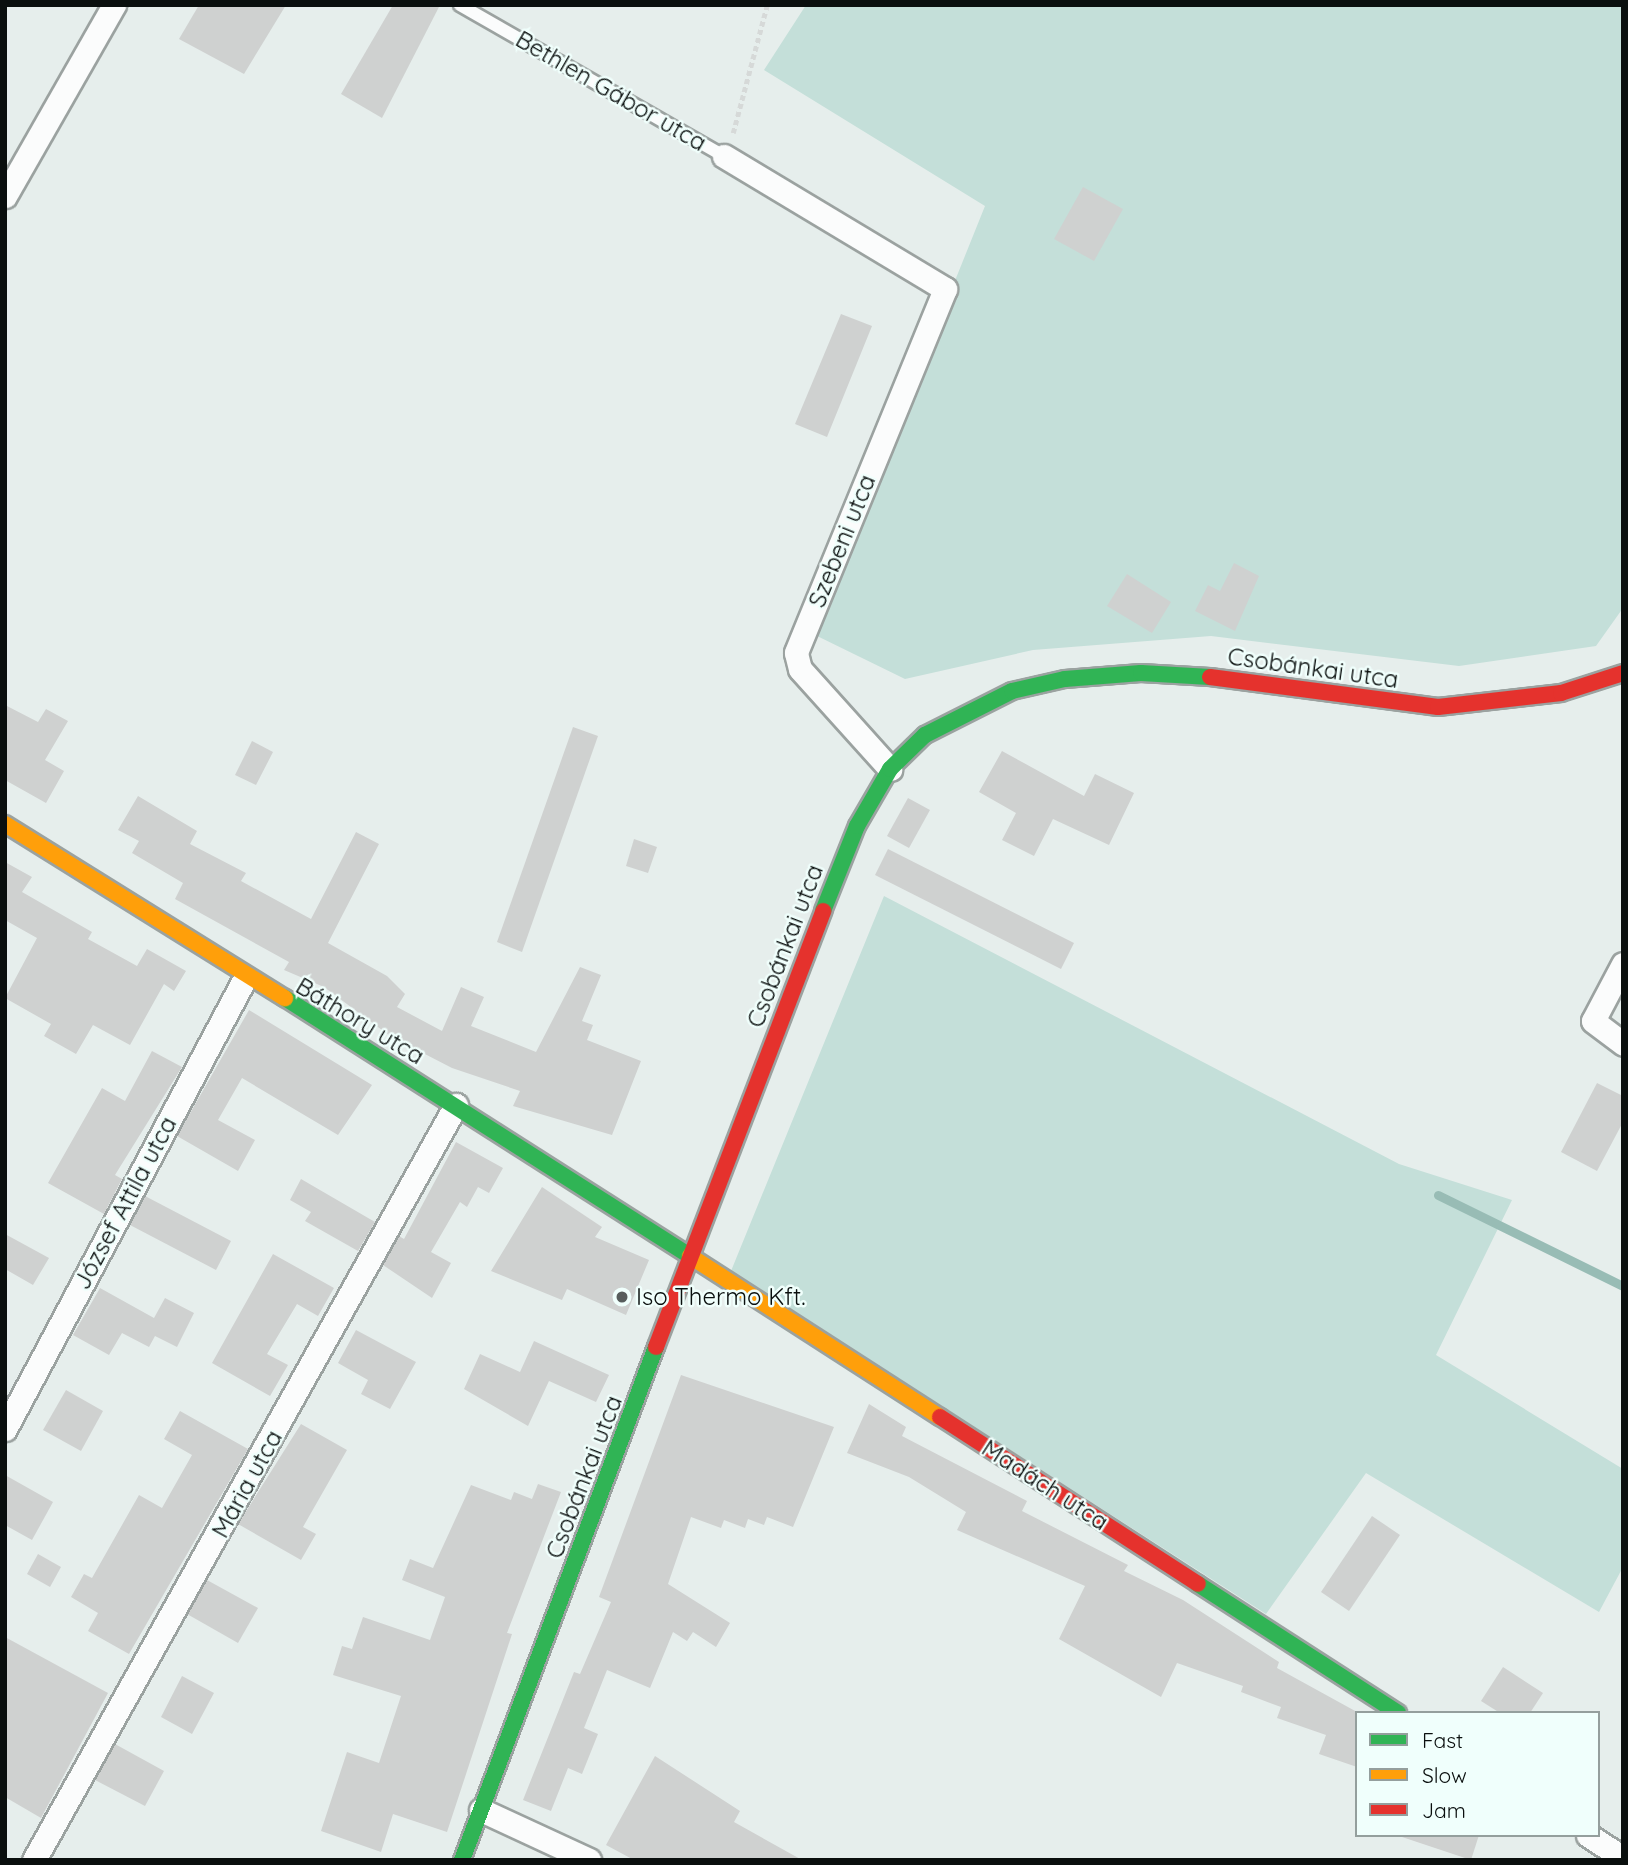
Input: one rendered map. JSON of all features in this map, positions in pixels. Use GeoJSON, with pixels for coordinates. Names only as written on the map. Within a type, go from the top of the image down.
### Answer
{"type":"FeatureCollection","features":[{"type":"Feature","properties":{"kind":"main road","name":"Csobánkai utca"},"geometry":{"type":"LineString","coordinates":[[462,1860],[833,884],[890,769],[925,735],[967,711],[1012,691],[1065,679],[1141,673],[1222,678],[1438,707],[1562,693],[1623,673]]}},
{"type":"Feature","properties":{"kind":"main road","name":"Báthory utca"},"geometry":{"type":"LineString","coordinates":[[5,824],[245,978],[456,1105],[691,1257]]}},
{"type":"Feature","properties":{"kind":"main road","name":"Madách utca"},"geometry":{"type":"LineString","coordinates":[[691,1257],[1395,1711]]}},
{"type":"Feature","properties":{"kind":"street"},"geometry":{"type":"LineString","coordinates":[[5,196],[114,5]]}},
{"type":"Feature","properties":{"kind":"street","name":"Szebeni utca"},"geometry":{"type":"LineString","coordinates":[[724,156],[945,289],[796,653],[800,668],[890,769]]}},
{"type":"Feature","properties":{"kind":"street"},"geometry":{"type":"LineString","coordinates":[[1623,964],[1595,1028],[1623,1044]]}},
{"type":"Feature","properties":{"kind":"street","name":"József Attila utca"},"geometry":{"type":"LineString","coordinates":[[5,1429],[245,978]]}},
{"type":"Feature","properties":{"kind":"street","name":"Mária utca"},"geometry":{"type":"LineString","coordinates":[[34,1860],[456,1105]]}},
{"type":"Feature","properties":{"kind":"street"},"geometry":{"type":"LineString","coordinates":[[481,1810],[589,1860]]}},
{"type":"Feature","properties":{"kind":"street"},"geometry":{"type":"LineString","coordinates":[[1591,1837],[1623,1858]]}},
{"type":"Feature","properties":{"kind":"lane","name":"Bethlen Gábor utca"},"geometry":{"type":"LineString","coordinates":[[460,5],[724,156]]}},
{"type":"Feature","properties":{"kind":"path"},"geometry":{"type":"LineString","coordinates":[[724,156],[754,71],[767,5]]}},
{"type":"Feature","properties":{"kind":"green space"},"geometry":{"type":"Polygon","coordinates":[[[806,5],[1623,5],[1623,608],[1596,646],[1459,666],[1211,636],[1033,650],[905,679],[813,634],[985,206],[764,70],[806,5]]]}},
{"type":"Feature","properties":{"kind":"green space"},"geometry":{"type":"Polygon","coordinates":[[[884,896],[1399,1164],[1512,1200],[1436,1355],[1623,1469],[1623,1567],[1599,1612],[1366,1473],[1266,1614],[731,1271],[884,896]]]}},
{"type":"Feature","properties":{"kind":"building"},"geometry":{"type":"Polygon","coordinates":[[[199,5],[286,5],[244,74],[179,39],[199,5]]]}},
{"type":"Feature","properties":{"kind":"building"},"geometry":{"type":"Polygon","coordinates":[[[393,5],[440,5],[382,118],[341,94],[393,5]]]}},
{"type":"Feature","properties":{"kind":"building"},"geometry":{"type":"Polygon","coordinates":[[[1083,187],[1123,209],[1094,261],[1054,239],[1083,187]]]}},
{"type":"Feature","properties":{"kind":"building"},"geometry":{"type":"Polygon","coordinates":[[[841,314],[872,326],[827,437],[795,424],[841,314]]]}},
{"type":"Feature","properties":{"kind":"building"},"geometry":{"type":"Polygon","coordinates":[[[1234,563],[1259,576],[1235,631],[1195,611],[1208,585],[1220,591],[1234,563]]]}},
{"type":"Feature","properties":{"kind":"building"},"geometry":{"type":"Polygon","coordinates":[[[1127,574],[1171,602],[1152,633],[1107,606],[1127,574]]]}},
{"type":"Feature","properties":{"kind":"building"},"geometry":{"type":"Polygon","coordinates":[[[5,705],[38,722],[46,709],[68,721],[45,760],[64,771],[46,803],[5,780],[5,705]]]}},
{"type":"Feature","properties":{"kind":"building"},"geometry":{"type":"Polygon","coordinates":[[[573,727],[598,736],[522,952],[497,942],[573,727]]]}},
{"type":"Feature","properties":{"kind":"building"},"geometry":{"type":"Polygon","coordinates":[[[252,741],[273,752],[256,785],[235,775],[252,741]]]}},
{"type":"Feature","properties":{"kind":"building"},"geometry":{"type":"Polygon","coordinates":[[[1002,751],[1084,796],[1095,774],[1134,793],[1109,845],[1053,819],[1034,856],[1002,840],[1016,813],[979,792],[1002,751]]]}},
{"type":"Feature","properties":{"kind":"building"},"geometry":{"type":"Polygon","coordinates":[[[138,796],[197,831],[190,844],[246,873],[241,881],[311,919],[356,832],[379,844],[328,943],[387,976],[405,994],[397,1007],[442,1031],[461,987],[484,997],[471,1026],[536,1052],[580,967],[601,975],[582,1021],[593,1025],[587,1040],[641,1061],[612,1135],[513,1106],[520,1091],[452,1068],[390,1036],[324,987],[284,970],[289,962],[175,899],[183,883],[132,853],[139,841],[118,830],[138,796]]]}},
{"type":"Feature","properties":{"kind":"building"},"geometry":{"type":"Polygon","coordinates":[[[908,798],[930,810],[909,848],[887,836],[908,798]]]}},
{"type":"Feature","properties":{"kind":"building"},"geometry":{"type":"Polygon","coordinates":[[[634,839],[657,847],[648,873],[626,866],[634,839]]]}},
{"type":"Feature","properties":{"kind":"building"},"geometry":{"type":"Polygon","coordinates":[[[888,849],[1074,943],[1061,969],[875,875],[888,849]]]}},
{"type":"Feature","properties":{"kind":"building"},"geometry":{"type":"Polygon","coordinates":[[[5,862],[32,877],[22,892],[92,932],[88,939],[137,966],[147,949],[186,971],[174,991],[164,984],[130,1045],[93,1025],[76,1054],[44,1036],[51,1024],[5,998],[37,938],[5,920],[5,862]]]}},
{"type":"Feature","properties":{"kind":"building"},"geometry":{"type":"Polygon","coordinates":[[[249,1010],[372,1085],[338,1135],[242,1078],[218,1120],[255,1140],[238,1171],[177,1136],[249,1010]]]}},
{"type":"Feature","properties":{"kind":"building"},"geometry":{"type":"Polygon","coordinates":[[[152,1051],[182,1067],[115,1175],[122,1179],[104,1214],[48,1183],[102,1088],[125,1101],[152,1051]]]}},
{"type":"Feature","properties":{"kind":"building"},"geometry":{"type":"Polygon","coordinates":[[[1597,1083],[1623,1096],[1623,1122],[1597,1171],[1561,1152],[1597,1083]]]}},
{"type":"Feature","properties":{"kind":"building"},"geometry":{"type":"Polygon","coordinates":[[[456,1142],[503,1168],[489,1193],[478,1187],[467,1207],[460,1202],[431,1252],[451,1263],[432,1298],[383,1265],[399,1236],[404,1239],[456,1142]]]}},
{"type":"Feature","properties":{"kind":"building"},"geometry":{"type":"Polygon","coordinates":[[[301,1179],[375,1222],[358,1251],[305,1221],[311,1212],[290,1200],[301,1179]]]}},
{"type":"Feature","properties":{"kind":"building"},"geometry":{"type":"Polygon","coordinates":[[[542,1187],[602,1227],[595,1237],[649,1260],[626,1315],[567,1289],[562,1300],[491,1271],[542,1187]]]}},
{"type":"Feature","properties":{"kind":"building"},"geometry":{"type":"Polygon","coordinates":[[[145,1196],[231,1241],[216,1270],[130,1225],[145,1196]]]}},
{"type":"Feature","properties":{"kind":"building"},"geometry":{"type":"Polygon","coordinates":[[[5,1234],[49,1258],[33,1285],[5,1269],[5,1234]]]}},
{"type":"Feature","properties":{"kind":"building"},"geometry":{"type":"Polygon","coordinates":[[[273,1254],[334,1288],[318,1316],[297,1304],[267,1354],[288,1365],[270,1396],[212,1363],[273,1254]]]}},
{"type":"Feature","properties":{"kind":"building"},"geometry":{"type":"Polygon","coordinates":[[[100,1288],[154,1318],[165,1298],[194,1313],[177,1347],[155,1336],[149,1347],[122,1333],[109,1355],[73,1335],[100,1288]]]}},
{"type":"Feature","properties":{"kind":"building"},"geometry":{"type":"Polygon","coordinates":[[[356,1330],[416,1362],[390,1409],[361,1394],[368,1380],[338,1363],[356,1330]]]}},
{"type":"Feature","properties":{"kind":"building"},"geometry":{"type":"Polygon","coordinates":[[[534,1341],[609,1375],[596,1402],[549,1381],[528,1426],[464,1389],[480,1354],[520,1372],[534,1341]]]}},
{"type":"Feature","properties":{"kind":"building"},"geometry":{"type":"Polygon","coordinates":[[[681,1375],[834,1427],[793,1527],[767,1517],[764,1525],[748,1519],[745,1528],[724,1520],[721,1528],[691,1517],[668,1584],[730,1623],[716,1647],[693,1632],[687,1641],[673,1632],[650,1688],[607,1670],[584,1728],[598,1734],[582,1774],[568,1768],[551,1811],[523,1800],[574,1672],[580,1674],[611,1602],[599,1597],[681,1375]]]}},
{"type":"Feature","properties":{"kind":"building"},"geometry":{"type":"Polygon","coordinates":[[[66,1390],[103,1411],[81,1451],[43,1430],[66,1390]]]}},
{"type":"Feature","properties":{"kind":"building"},"geometry":{"type":"Polygon","coordinates":[[[869,1404],[906,1427],[902,1436],[1027,1501],[1022,1511],[1128,1565],[1124,1571],[1183,1600],[1279,1662],[1277,1668],[1355,1711],[1355,1766],[1319,1754],[1326,1735],[1277,1718],[1281,1707],[1241,1692],[1243,1686],[1177,1663],[1161,1697],[1059,1639],[1085,1586],[957,1530],[966,1512],[909,1477],[847,1453],[869,1404]]]}},
{"type":"Feature","properties":{"kind":"building"},"geometry":{"type":"Polygon","coordinates":[[[180,1411],[248,1449],[129,1654],[88,1631],[98,1613],[71,1597],[84,1574],[92,1578],[139,1495],[162,1508],[192,1455],[164,1439],[180,1411]]]}},
{"type":"Feature","properties":{"kind":"building"},"geometry":{"type":"Polygon","coordinates":[[[301,1424],[347,1450],[303,1527],[316,1534],[301,1560],[238,1524],[301,1424]]]}},
{"type":"Feature","properties":{"kind":"building"},"geometry":{"type":"Polygon","coordinates":[[[5,1475],[53,1502],[32,1540],[5,1525],[5,1475]]]}},
{"type":"Feature","properties":{"kind":"building"},"geometry":{"type":"Polygon","coordinates":[[[538,1484],[561,1492],[507,1633],[512,1634],[447,1832],[393,1814],[381,1852],[321,1831],[347,1752],[379,1763],[401,1696],[333,1675],[342,1646],[352,1649],[363,1617],[430,1640],[445,1597],[402,1580],[410,1559],[433,1568],[471,1485],[511,1500],[514,1492],[532,1499],[538,1484]]]}},
{"type":"Feature","properties":{"kind":"building"},"geometry":{"type":"Polygon","coordinates":[[[1372,1516],[1400,1535],[1349,1611],[1321,1592],[1372,1516]]]}},
{"type":"Feature","properties":{"kind":"building"},"geometry":{"type":"Polygon","coordinates":[[[38,1554],[61,1567],[50,1587],[27,1574],[38,1554]]]}},
{"type":"Feature","properties":{"kind":"building"},"geometry":{"type":"Polygon","coordinates":[[[207,1580],[258,1608],[238,1643],[187,1614],[207,1580]]]}},
{"type":"Feature","properties":{"kind":"building"},"geometry":{"type":"Polygon","coordinates":[[[5,1637],[108,1693],[41,1818],[5,1797],[5,1637]]]}},
{"type":"Feature","properties":{"kind":"building"},"geometry":{"type":"Polygon","coordinates":[[[1503,1667],[1543,1693],[1531,1711],[1497,1711],[1481,1701],[1503,1667]]]}},
{"type":"Feature","properties":{"kind":"building"},"geometry":{"type":"Polygon","coordinates":[[[182,1676],[214,1693],[192,1734],[161,1717],[182,1676]]]}},
{"type":"Feature","properties":{"kind":"building"},"geometry":{"type":"Polygon","coordinates":[[[115,1744],[164,1771],[145,1806],[95,1780],[115,1744]]]}},
{"type":"Feature","properties":{"kind":"building"},"geometry":{"type":"Polygon","coordinates":[[[655,1756],[740,1811],[734,1822],[802,1860],[634,1860],[606,1845],[655,1756]]]}},
{"type":"Feature","properties":{"kind":"building"},"geometry":{"type":"Polygon","coordinates":[[[1402,1837],[1478,1837],[1471,1860],[1402,1837]]]}},
{"type":"Feature","properties":{"kind":"waterway"},"geometry":{"type":"LineString","coordinates":[[1438,1195],[1623,1286]]}},
{"type":"Feature","properties":{"kind":"traffic: fast"},"geometry":{"type":"LineString","coordinates":[[823,911],[857,826],[890,769],[925,735],[1012,691],[1065,679],[1141,673],[1210,677]]}},
{"type":"Feature","properties":{"kind":"traffic: fast"},"geometry":{"type":"LineString","coordinates":[[285,998],[690,1256]]}},
{"type":"Feature","properties":{"kind":"traffic: fast"},"geometry":{"type":"LineString","coordinates":[[462,1860],[656,1347]]}},
{"type":"Feature","properties":{"kind":"traffic: fast"},"geometry":{"type":"LineString","coordinates":[[1198,1584],[1395,1711]]}},
{"type":"Feature","properties":{"kind":"traffic: slow"},"geometry":{"type":"LineString","coordinates":[[5,824],[285,998]]}},
{"type":"Feature","properties":{"kind":"traffic: slow"},"geometry":{"type":"LineString","coordinates":[[690,1256],[940,1417]]}},
{"type":"Feature","properties":{"kind":"traffic: jam"},"geometry":{"type":"LineString","coordinates":[[1210,677],[1438,707],[1561,693],[1623,673]]}},
{"type":"Feature","properties":{"kind":"traffic: jam"},"geometry":{"type":"LineString","coordinates":[[656,1347],[823,911]]}},
{"type":"Feature","properties":{"kind":"traffic: jam"},"geometry":{"type":"LineString","coordinates":[[940,1417],[1198,1584]]}},
{"type":"Feature","properties":{"kind":"place","name":"Iso Thermo Kft."},"geometry":{"type":"Point","coordinates":[622,1297]}}]}
